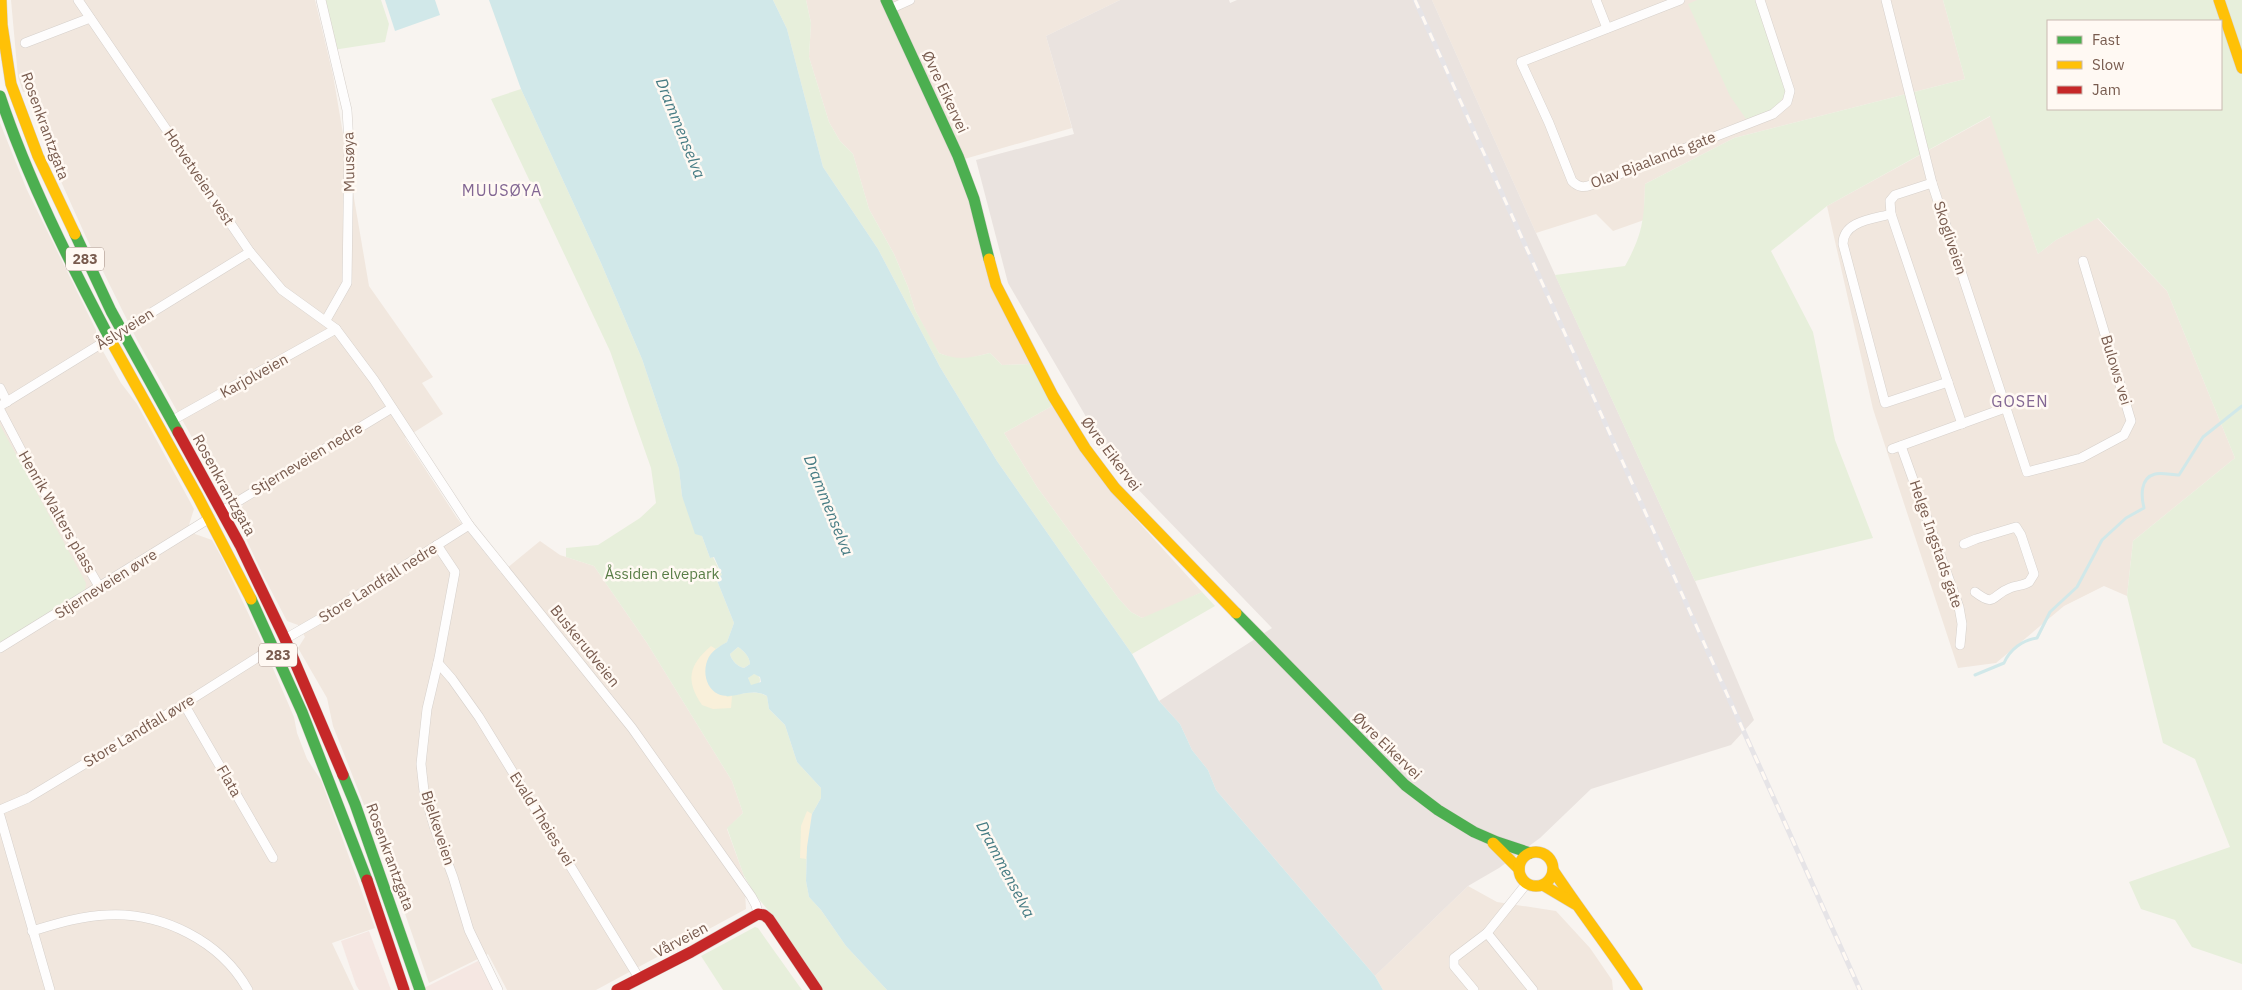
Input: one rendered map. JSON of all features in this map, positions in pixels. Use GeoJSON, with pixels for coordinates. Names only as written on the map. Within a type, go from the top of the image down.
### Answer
{"type":"FeatureCollection","features":[{"type":"Feature","properties":{"kind":"main road","name":"Rosenkrantzgata"},"geometry":{"type":"LineString","coordinates":[[1,0],[4,48],[16,100],[51,186],[122,331],[222,511],[285,639],[355,804],[420,990]]}},
{"type":"Feature","properties":{"kind":"main road"},"geometry":{"type":"LineString","coordinates":[[2219,0],[2226,8],[2242,68]]}},
{"type":"Feature","properties":{"kind":"main road","name":"Øvre Eikervei"},"geometry":{"type":"LineString","coordinates":[[888,5],[958,156],[974,199],[996,285],[1053,396],[1085,448],[1115,488],[1379,762],[1415,794],[1487,838],[1530,853]]}},
{"type":"Feature","properties":{"kind":"main road"},"geometry":{"type":"LineString","coordinates":[[2233,32],[2242,46]]}},
{"type":"Feature","properties":{"kind":"main road"},"geometry":{"type":"LineString","coordinates":[[1,102],[16,100]]}},
{"type":"Feature","properties":{"kind":"main road","name":"Rosenkrantzgata"},"geometry":{"type":"LineString","coordinates":[[1,102],[39,192],[110,338],[210,518],[274,647],[349,828],[404,990]]}},
{"type":"Feature","properties":{"kind":"main road","name":"Øvre Eikervei"},"geometry":{"type":"LineString","coordinates":[[1487,838],[1519,869]]}},
{"type":"Feature","properties":{"kind":"main road"},"geometry":{"type":"LineString","coordinates":[[1553,870],[1550,879],[1543,885],[1532,886],[1520,875],[1519,869],[1522,859],[1530,853],[1536,852],[1546,855],[1552,864],[1553,870],[1575,904],[1611,950],[1637,990]]}},
{"type":"Feature","properties":{"kind":"main road"},"geometry":{"type":"LineString","coordinates":[[1543,885],[1575,904]]}},
{"type":"Feature","properties":{"kind":"main road","name":"Vårveien"},"geometry":{"type":"LineString","coordinates":[[617,990],[758,914]]}},
{"type":"Feature","properties":{"kind":"main road","name":"Buskerudveien"},"geometry":{"type":"LineString","coordinates":[[758,914],[764,915],[769,919],[817,990]]}},
{"type":"Feature","properties":{"kind":"street","name":"Hotvetveien vest"},"geometry":{"type":"LineString","coordinates":[[78,0],[250,252],[282,290],[326,320]]}},
{"type":"Feature","properties":{"kind":"street","name":"Muusøya"},"geometry":{"type":"LineString","coordinates":[[321,0],[347,110],[349,162],[347,283],[326,320]]}},
{"type":"Feature","properties":{"kind":"street"},"geometry":{"type":"LineString","coordinates":[[888,5],[910,0]]}},
{"type":"Feature","properties":{"kind":"street"},"geometry":{"type":"LineString","coordinates":[[1596,0],[1608,28],[1680,0]]}},
{"type":"Feature","properties":{"kind":"street","name":"Olav Bjaalands gate"},"geometry":{"type":"LineString","coordinates":[[1608,28],[1521,62],[1549,122],[1572,181],[1583,187],[1773,114],[1786,102],[1790,91],[1760,0]]}},
{"type":"Feature","properties":{"kind":"street","name":"Skogliveien"},"geometry":{"type":"LineString","coordinates":[[1886,0],[1932,182],[2027,472]]}},
{"type":"Feature","properties":{"kind":"street"},"geometry":{"type":"LineString","coordinates":[[25,43],[90,18]]}},
{"type":"Feature","properties":{"kind":"street"},"geometry":{"type":"LineString","coordinates":[[1932,182],[1895,195],[1890,201],[1891,214],[1962,424],[2006,408]]}},
{"type":"Feature","properties":{"kind":"street"},"geometry":{"type":"LineString","coordinates":[[1891,214],[1850,227],[1843,237],[1843,244],[1885,403],[1948,382]]}},
{"type":"Feature","properties":{"kind":"street","name":"Åslyveien"},"geometry":{"type":"LineString","coordinates":[[3,404],[250,252]]}},
{"type":"Feature","properties":{"kind":"street","name":"Bulows vei"},"geometry":{"type":"LineString","coordinates":[[2027,472],[2081,458],[2124,436],[2131,421],[2083,261]]}},
{"type":"Feature","properties":{"kind":"street","name":"Buskerudveien"},"geometry":{"type":"LineString","coordinates":[[326,320],[336,329],[392,408],[470,526],[632,728],[722,852],[756,905],[758,914]]}},
{"type":"Feature","properties":{"kind":"street","name":"Karjolveien"},"geometry":{"type":"LineString","coordinates":[[171,421],[336,329]]}},
{"type":"Feature","properties":{"kind":"street"},"geometry":{"type":"LineString","coordinates":[[0,388],[3,404]]}},
{"type":"Feature","properties":{"kind":"street","name":"Stjerneveien nedre"},"geometry":{"type":"LineString","coordinates":[[222,511],[392,408]]}},
{"type":"Feature","properties":{"kind":"street","name":"Henrik Walters plass"},"geometry":{"type":"LineString","coordinates":[[0,410],[32,471],[100,588]]}},
{"type":"Feature","properties":{"kind":"street","name":"Helge Ingstads gate"},"geometry":{"type":"LineString","coordinates":[[1960,645],[1962,624],[1959,607],[1896,447],[1962,424]]}},
{"type":"Feature","properties":{"kind":"street","name":"Stjerneveien øvre"},"geometry":{"type":"LineString","coordinates":[[0,648],[100,588],[210,518]]}},
{"type":"Feature","properties":{"kind":"street","name":"Store Landfall nedre"},"geometry":{"type":"LineString","coordinates":[[285,639],[470,526]]}},
{"type":"Feature","properties":{"kind":"street","name":"Helge Ingstads gate"},"geometry":{"type":"LineString","coordinates":[[1964,544],[1976,538],[2016,527],[2021,535],[2034,574],[2029,582],[2008,588],[1993,600],[1988,600],[1975,592]]}},
{"type":"Feature","properties":{"kind":"street","name":"Bjelkeveien"},"geometry":{"type":"LineString","coordinates":[[438,545],[455,572],[423,735],[421,764],[424,791],[469,930],[498,990]]}},
{"type":"Feature","properties":{"kind":"street","name":"Store Landfall øvre"},"geometry":{"type":"LineString","coordinates":[[0,810],[28,798],[274,647]]}},
{"type":"Feature","properties":{"kind":"street","name":"Evald Theies vei"},"geometry":{"type":"LineString","coordinates":[[438,663],[479,717],[639,978]]}},
{"type":"Feature","properties":{"kind":"street","name":"Flata"},"geometry":{"type":"LineString","coordinates":[[184,704],[273,858]]}},
{"type":"Feature","properties":{"kind":"street"},"geometry":{"type":"LineString","coordinates":[[0,816],[50,990]]}},
{"type":"Feature","properties":{"kind":"street"},"geometry":{"type":"LineString","coordinates":[[1474,990],[1454,966],[1454,958],[1487,933],[1527,883]]}},
{"type":"Feature","properties":{"kind":"street"},"geometry":{"type":"LineString","coordinates":[[32,931],[63,922],[106,915],[139,916],[162,922],[190,935],[218,953],[240,975],[248,990]]}},
{"type":"Feature","properties":{"kind":"street"},"geometry":{"type":"LineString","coordinates":[[1487,933],[1533,990]]}},
{"type":"Feature","properties":{"kind":"shaded area"},"geometry":{"type":"Polygon","coordinates":[[[11,0],[315,0],[333,75],[369,286],[433,377],[422,383],[443,414],[405,438],[457,518],[501,573],[540,541],[560,555],[594,566],[647,643],[732,781],[743,813],[727,829],[744,876],[746,909],[596,990],[507,990],[488,954],[429,983],[392,876],[333,726],[327,698],[298,648],[305,637],[298,625],[287,621],[237,520],[243,505],[224,494],[137,340],[86,237],[45,146],[48,145],[27,91],[23,92],[18,77],[11,0]]]}},
{"type":"Feature","properties":{"kind":"shaded area"},"geometry":{"type":"Polygon","coordinates":[[[806,0],[1120,0],[1046,36],[1072,128],[961,160],[992,289],[1030,364],[1002,365],[990,353],[970,358],[955,359],[939,353],[932,342],[915,310],[908,287],[894,254],[869,209],[853,154],[840,141],[829,122],[809,57],[811,23],[806,0]]]}},
{"type":"Feature","properties":{"kind":"shaded area"},"geometry":{"type":"Polygon","coordinates":[[[1120,0],[1229,0],[1230,3],[1237,0],[1432,0],[1695,581],[1754,720],[1731,745],[1591,789],[1540,838],[1499,868],[1468,886],[1375,976],[1216,790],[1208,770],[1192,750],[1180,724],[1159,701],[1272,628],[1101,451],[1085,415],[1008,283],[976,160],[1074,134],[1046,36],[1120,0]]]}},
{"type":"Feature","properties":{"kind":"shaded area"},"geometry":{"type":"Polygon","coordinates":[[[1432,0],[1943,0],[1965,79],[1734,138],[1645,184],[1644,220],[1613,231],[1596,214],[1536,233],[1432,0]]]}},
{"type":"Feature","properties":{"kind":"shaded area"},"geometry":{"type":"Polygon","coordinates":[[[1991,116],[2038,254],[2056,240],[2097,218],[2167,291],[2235,458],[2133,541],[2127,596],[2104,586],[2064,606],[1996,663],[1958,668],[1873,409],[1827,206],[1991,116]]]}},
{"type":"Feature","properties":{"kind":"shaded area"},"geometry":{"type":"Polygon","coordinates":[[[0,123],[27,190],[96,330],[96,339],[121,383],[137,404],[194,509],[189,525],[195,534],[212,540],[222,558],[259,636],[294,717],[297,733],[307,759],[321,780],[375,928],[332,943],[354,990],[0,990],[0,123]]]}},
{"type":"Feature","properties":{"kind":"shaded area"},"geometry":{"type":"Polygon","coordinates":[[[1052,406],[1113,494],[1202,592],[1154,615],[1142,618],[1131,612],[1119,599],[1037,487],[1004,433],[1052,406]]]}},
{"type":"Feature","properties":{"kind":"shaded area"},"geometry":{"type":"Polygon","coordinates":[[[1468,886],[1497,902],[1556,911],[1590,948],[1612,980],[1613,990],[1383,990],[1375,976],[1468,886]]]}},
{"type":"Feature","properties":{"kind":"shaded area"},"geometry":{"type":"Polygon","coordinates":[[[369,931],[391,990],[359,990],[356,985],[341,941],[369,931]]]}},
{"type":"Feature","properties":{"kind":"shaded area"},"geometry":{"type":"Polygon","coordinates":[[[478,961],[493,990],[420,990],[478,961]]]}},
{"type":"Feature","properties":{"kind":"green space"},"geometry":{"type":"Polygon","coordinates":[[[321,0],[381,0],[389,24],[385,42],[333,50],[321,0]]]}},
{"type":"Feature","properties":{"kind":"green space"},"geometry":{"type":"Polygon","coordinates":[[[773,0],[806,0],[811,23],[809,57],[829,122],[840,141],[853,154],[869,209],[894,254],[908,287],[915,310],[939,353],[964,358],[990,353],[1002,365],[1030,364],[1052,406],[1004,433],[1037,487],[1119,599],[1131,612],[1142,618],[1202,592],[1215,606],[1132,654],[997,461],[940,367],[878,249],[823,167],[787,29],[773,0]]]}},
{"type":"Feature","properties":{"kind":"green space"},"geometry":{"type":"Polygon","coordinates":[[[1697,0],[1756,0],[1772,50],[1776,53],[1786,93],[1770,111],[1746,119],[1730,96],[1688,4],[1697,0]]]}},
{"type":"Feature","properties":{"kind":"green space"},"geometry":{"type":"Polygon","coordinates":[[[1943,0],[2242,0],[2242,964],[2192,947],[2175,920],[2141,909],[2129,882],[2230,847],[2195,759],[2163,743],[2127,596],[2133,541],[2235,458],[2167,291],[2098,218],[2056,240],[2038,254],[1990,116],[1827,206],[1771,251],[1813,332],[1835,440],[1873,538],[1695,581],[1555,275],[1625,266],[1639,235],[1644,207],[1645,184],[1734,138],[1965,79],[1943,0]]]}},
{"type":"Feature","properties":{"kind":"green space","name":"Åssiden elvepark"},"geometry":{"type":"Polygon","coordinates":[[[521,89],[601,263],[642,359],[679,469],[682,496],[702,536],[710,558],[713,557],[722,575],[716,578],[734,623],[727,642],[716,649],[711,688],[725,695],[752,692],[767,696],[769,709],[785,725],[797,762],[821,788],[821,798],[812,814],[807,847],[806,881],[809,897],[821,910],[846,946],[887,990],[820,990],[744,876],[727,828],[743,813],[732,781],[647,643],[594,566],[566,557],[566,548],[598,545],[640,518],[656,503],[651,468],[610,351],[491,99],[521,89]]]}},
{"type":"Feature","properties":{"kind":"green space"},"geometry":{"type":"Polygon","coordinates":[[[0,425],[86,583],[85,591],[0,644],[0,425]]]}},
{"type":"Feature","properties":{"kind":"green space"},"geometry":{"type":"Polygon","coordinates":[[[738,647],[746,654],[750,661],[750,664],[744,668],[733,661],[730,654],[738,647]]]}},
{"type":"Feature","properties":{"kind":"green space"},"geometry":{"type":"Polygon","coordinates":[[[754,674],[760,680],[754,686],[748,680],[754,674]]]}},
{"type":"Feature","properties":{"kind":"green space"},"geometry":{"type":"Polygon","coordinates":[[[755,927],[758,928],[802,990],[723,990],[701,956],[755,927]]]}},
{"type":"Feature","properties":{"kind":"sand"},"geometry":{"type":"Polygon","coordinates":[[[711,646],[716,649],[708,658],[727,697],[732,696],[731,708],[713,709],[702,705],[693,688],[692,673],[694,666],[711,646]]]}},
{"type":"Feature","properties":{"kind":"sand"},"geometry":{"type":"Polygon","coordinates":[[[807,811],[812,814],[806,859],[800,858],[801,826],[807,811]]]}},
{"type":"Feature","properties":{"kind":"water"},"geometry":{"type":"Polygon","coordinates":[[[385,0],[435,0],[440,15],[395,31],[385,0]]]}},
{"type":"Feature","properties":{"kind":"water","name":"Drammenselva"},"geometry":{"type":"Polygon","coordinates":[[[489,0],[773,0],[787,29],[823,167],[878,249],[940,367],[997,461],[1132,654],[1159,701],[1180,724],[1192,750],[1208,770],[1216,790],[1375,976],[1383,990],[887,990],[846,946],[821,910],[809,897],[806,881],[807,847],[812,814],[821,798],[821,788],[797,762],[785,725],[769,709],[767,696],[754,692],[724,696],[714,691],[708,683],[705,672],[709,657],[727,642],[734,623],[716,578],[722,575],[714,557],[710,558],[702,536],[695,534],[682,496],[679,469],[642,359],[601,263],[521,89],[489,0]],[[738,647],[730,654],[737,665],[744,668],[750,664],[750,661],[746,654],[738,647]],[[754,674],[748,678],[751,685],[761,682],[760,677],[754,674]]]}},
{"type":"Feature","properties":{"kind":"waterway"},"geometry":{"type":"LineString","coordinates":[[1975,675],[2004,663],[2010,653],[2018,646],[2037,638],[2050,612],[2077,587],[2102,540],[2126,518],[2144,508],[2142,493],[2147,479],[2157,473],[2179,475],[2203,437],[2242,406]]}},
{"type":"Feature","properties":{"kind":"railway"},"geometry":{"type":"LineString","coordinates":[[1415,0],[1860,990]]}},
{"type":"Feature","properties":{"kind":"traffic: fast"},"geometry":{"type":"LineString","coordinates":[[886,0],[958,156],[974,199],[989,259]]}},
{"type":"Feature","properties":{"kind":"traffic: fast"},"geometry":{"type":"LineString","coordinates":[[0,96],[36,189],[110,339]]}},
{"type":"Feature","properties":{"kind":"traffic: fast"},"geometry":{"type":"LineString","coordinates":[[75,234],[111,311],[178,432]]}},
{"type":"Feature","properties":{"kind":"traffic: fast"},"geometry":{"type":"LineString","coordinates":[[251,599],[302,712],[367,880]]}},
{"type":"Feature","properties":{"kind":"traffic: fast"},"geometry":{"type":"LineString","coordinates":[[1236,613],[1405,785],[1438,810],[1474,832],[1530,853]]}},
{"type":"Feature","properties":{"kind":"traffic: fast"},"geometry":{"type":"LineString","coordinates":[[343,775],[355,804],[420,990]]}},
{"type":"Feature","properties":{"kind":"traffic: slow"},"geometry":{"type":"LineString","coordinates":[[1,0],[2,25],[11,84],[38,156],[75,234]]}},
{"type":"Feature","properties":{"kind":"traffic: slow"},"geometry":{"type":"LineString","coordinates":[[2219,0],[2242,68]]}},
{"type":"Feature","properties":{"kind":"traffic: slow"},"geometry":{"type":"LineString","coordinates":[[989,259],[996,285],[1053,396],[1085,448],[1115,488],[1236,613]]}},
{"type":"Feature","properties":{"kind":"traffic: slow"},"geometry":{"type":"LineString","coordinates":[[110,339],[198,497],[251,599]]}},
{"type":"Feature","properties":{"kind":"traffic: slow"},"geometry":{"type":"LineString","coordinates":[[1493,843],[1519,869]]}},
{"type":"Feature","properties":{"kind":"traffic: slow"},"geometry":{"type":"LineString","coordinates":[[1536,852],[1543,853],[1548,857],[1552,862],[1553,869],[1552,876],[1548,881],[1543,885],[1536,886],[1529,885],[1524,881],[1520,876],[1519,869],[1520,862],[1524,857],[1529,853],[1536,852]]}},
{"type":"Feature","properties":{"kind":"traffic: slow"},"geometry":{"type":"LineString","coordinates":[[1553,870],[1637,990]]}},
{"type":"Feature","properties":{"kind":"traffic: slow"},"geometry":{"type":"LineString","coordinates":[[1543,885],[1575,904]]}},
{"type":"Feature","properties":{"kind":"traffic: jam"},"geometry":{"type":"LineString","coordinates":[[178,432],[240,545],[285,639],[343,775]]}},
{"type":"Feature","properties":{"kind":"traffic: jam"},"geometry":{"type":"LineString","coordinates":[[367,880],[404,990]]}},
{"type":"Feature","properties":{"kind":"traffic: jam"},"geometry":{"type":"LineString","coordinates":[[617,990],[691,952],[758,914],[764,915],[769,919],[817,990]]}},
{"type":"Feature","properties":{"kind":"district","name":"MUUSØYA"},"geometry":{"type":"Point","coordinates":[502,190]}},
{"type":"Feature","properties":{"kind":"district","name":"GOSEN"},"geometry":{"type":"Point","coordinates":[2020,401]}}]}
